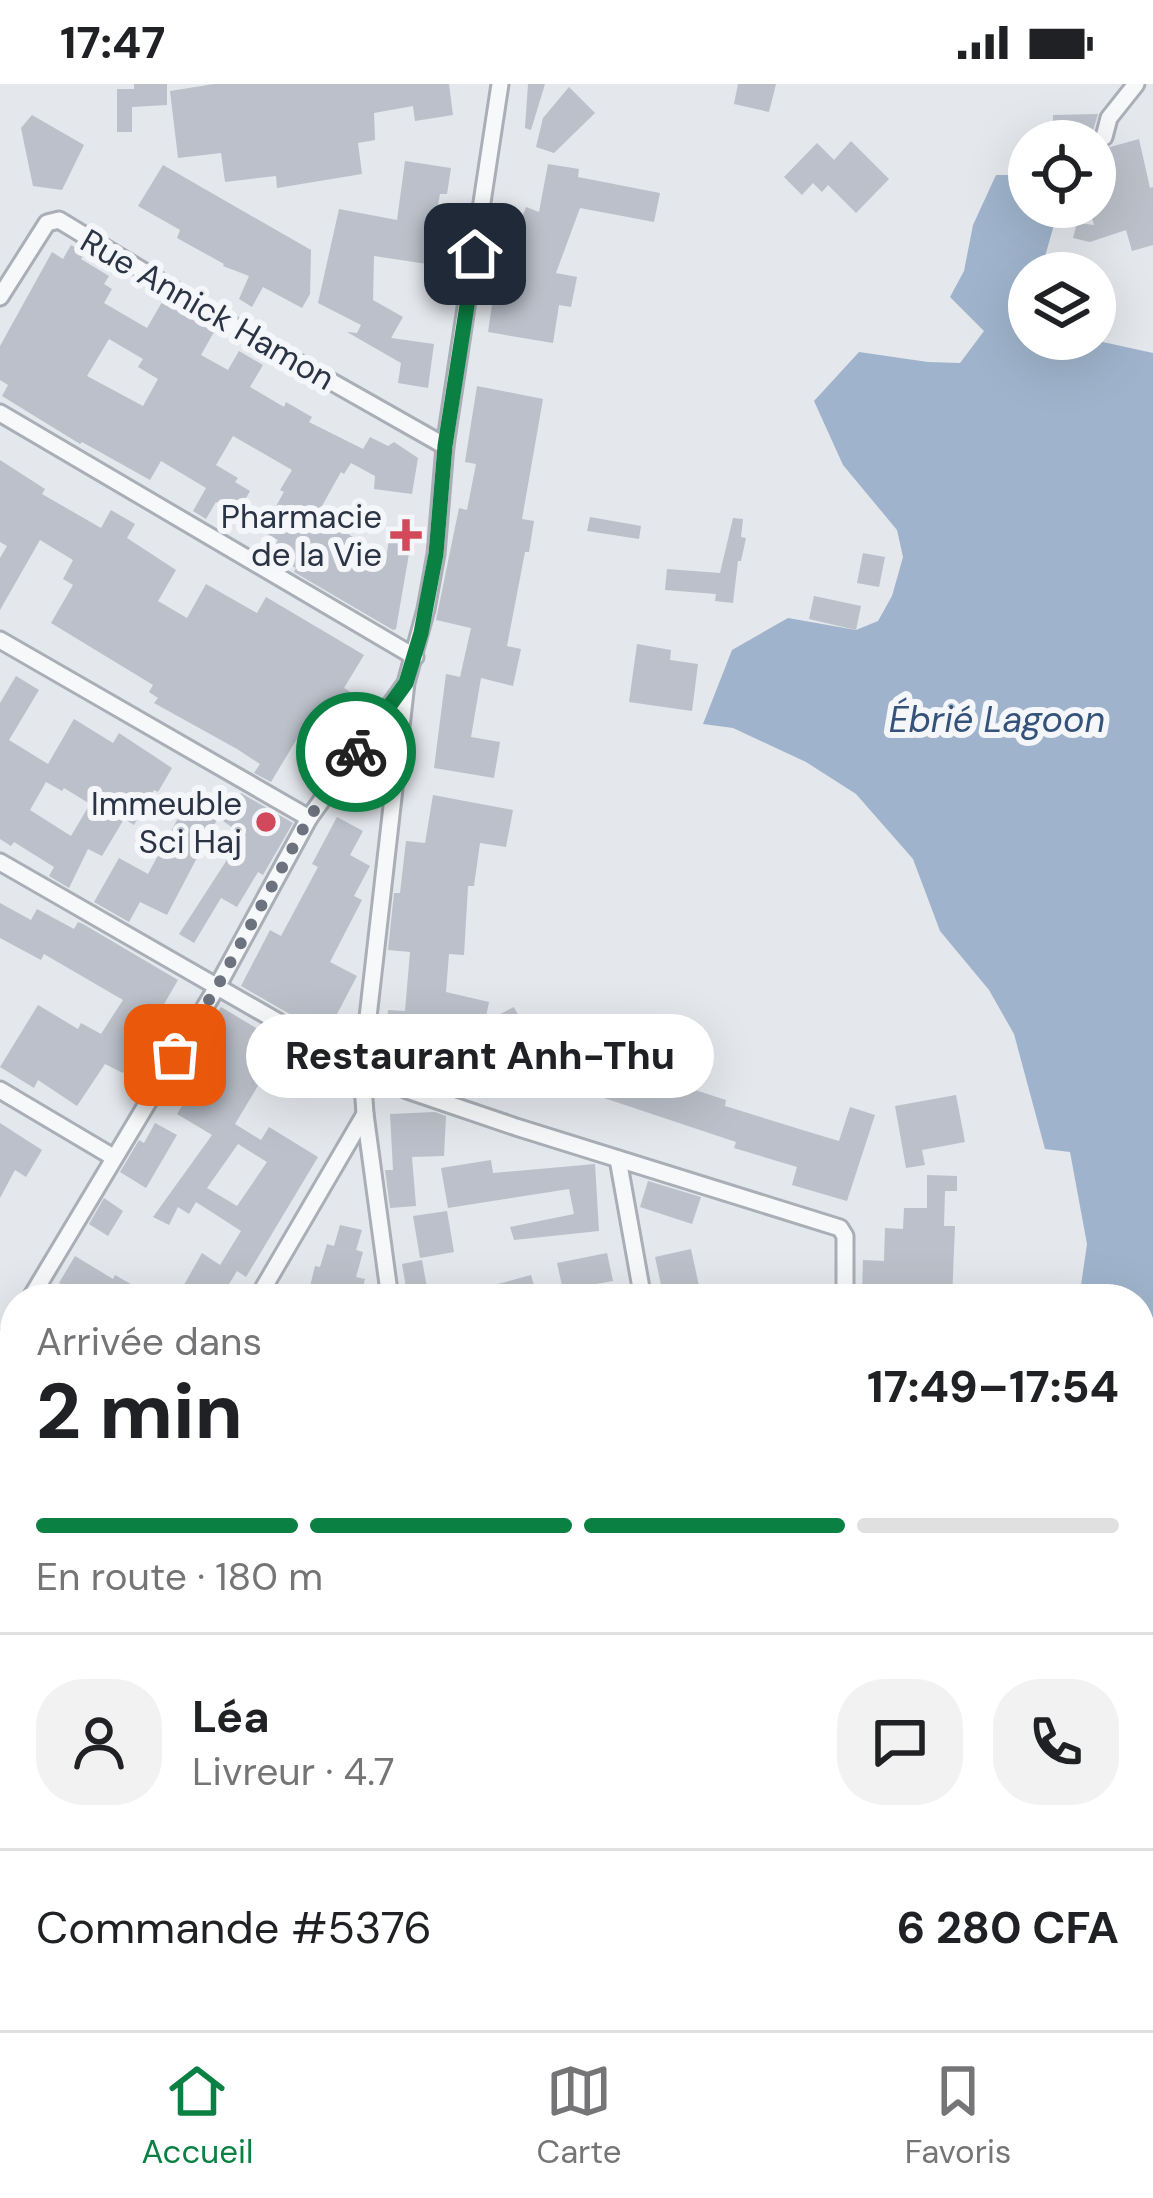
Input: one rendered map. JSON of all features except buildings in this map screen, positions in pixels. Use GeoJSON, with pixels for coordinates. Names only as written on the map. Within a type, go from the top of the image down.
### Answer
{"type":"FeatureCollection","features":[{"type":"Feature","properties":{"kind":"street"},"geometry":{"type":"LineString","coordinates":[[388,1284],[362,1070],[406,683],[436,554],[445,446],[500,84]]}},
{"type":"Feature","properties":{"kind":"street"},"geometry":{"type":"LineString","coordinates":[[1108,120],[1136,84]]}},
{"type":"Feature","properties":{"kind":"street","name":"Rue Annick Hamon"},"geometry":{"type":"LineString","coordinates":[[0,297],[47,223],[58,220],[445,446]]}},
{"type":"Feature","properties":{"kind":"street"},"geometry":{"type":"LineString","coordinates":[[0,413],[415,657]]}},
{"type":"Feature","properties":{"kind":"street"},"geometry":{"type":"LineString","coordinates":[[0,640],[309,818]]}},
{"type":"Feature","properties":{"kind":"street"},"geometry":{"type":"LineString","coordinates":[[39,1284],[217,987],[309,818],[406,683]]}},
{"type":"Feature","properties":{"kind":"street"},"geometry":{"type":"LineString","coordinates":[[0,862],[362,1070],[407,1090],[840,1228],[845,1236],[845,1284]]}},
{"type":"Feature","properties":{"kind":"street"},"geometry":{"type":"LineString","coordinates":[[0,1090],[113,1157]]}},
{"type":"Feature","properties":{"kind":"street"},"geometry":{"type":"LineString","coordinates":[[266,1284],[365,1114]]}},
{"type":"Feature","properties":{"kind":"street"},"geometry":{"type":"LineString","coordinates":[[618,1160],[640,1284]]}},
{"type":"Feature","properties":{"kind":"water","name":"Ébrié Lagoon"},"geometry":{"type":"Polygon","coordinates":[[[996,175],[1008,175],[1008,228],[1053,228],[1046,252],[1008,252],[1008,360],[1116,360],[1116,345],[1153,353],[1153,1284],[1081,1284],[1087,1244],[1070,1152],[1045,1149],[1014,1034],[989,990],[940,931],[913,859],[856,794],[806,762],[733,728],[703,724],[732,650],[788,618],[856,630],[878,621],[892,596],[903,557],[897,530],[843,465],[814,401],[859,352],[960,363],[984,331],[950,297],[964,271],[973,225],[996,175]]]}},
{"type":"Feature","properties":{"kind":"way so far"},"geometry":{"type":"LineString","coordinates":[[175,1055],[309,818],[356,752]]}},
{"type":"Feature","properties":{"kind":"place","name":"Pharmacie de la Vie"},"geometry":{"type":"Point","coordinates":[406,535]}},
{"type":"Feature","properties":{"kind":"place","name":"Immeuble Sci Haj"},"geometry":{"type":"Point","coordinates":[266,822]}},
{"type":"Feature","properties":{"kind":"place","name":"Restaurant Anh-Thu"},"geometry":{"type":"Point","coordinates":[175,1055]}},
{"type":"Feature","properties":{"kind":"route"},"geometry":{"type":"LineString","coordinates":[[356,752],[406,683],[421,633],[436,554],[445,446],[475,254]]}}]}
